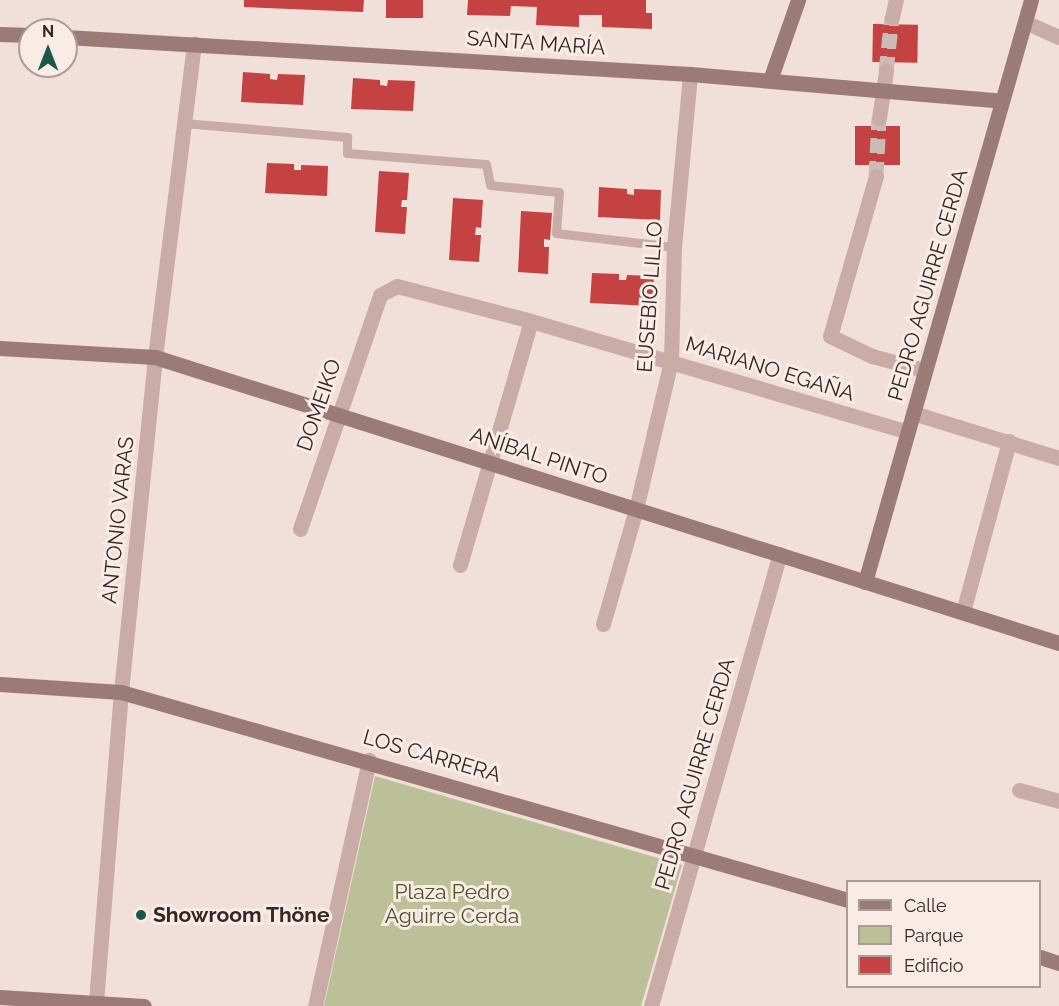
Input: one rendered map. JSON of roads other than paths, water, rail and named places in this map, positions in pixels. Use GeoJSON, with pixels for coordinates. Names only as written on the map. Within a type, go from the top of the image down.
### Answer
{"type":"FeatureCollection","features":[{"type":"Feature","properties":{"kind":"street"},"geometry":{"type":"LineString","coordinates":[[770,80],[798,0]]}},
{"type":"Feature","properties":{"kind":"street"},"geometry":{"type":"LineString","coordinates":[[892,17],[896,0]]}},
{"type":"Feature","properties":{"kind":"street","name":"PEDRO AGUIRRE CERDA"},"geometry":{"type":"LineString","coordinates":[[865,582],[1031,0]]}},
{"type":"Feature","properties":{"kind":"street"},"geometry":{"type":"LineString","coordinates":[[1025,22],[1059,37]]}},
{"type":"Feature","properties":{"kind":"street"},"geometry":{"type":"LineString","coordinates":[[0,34],[18,35]]}},
{"type":"Feature","properties":{"kind":"street","name":"SANTA MARÍA"},"geometry":{"type":"LineString","coordinates":[[78,38],[690,74],[1002,101]]}},
{"type":"Feature","properties":{"kind":"street","name":"ANTONIO VARAS"},"geometry":{"type":"LineString","coordinates":[[96,1002],[121,692],[155,357],[194,43]]}},
{"type":"Feature","properties":{"kind":"street"},"geometry":{"type":"LineString","coordinates":[[879,118],[885,90],[886,71]]}},
{"type":"Feature","properties":{"kind":"street","name":"EUSEBIO LILLO"},"geometry":{"type":"LineString","coordinates":[[603,624],[636,509],[671,361],[674,247],[690,74]]}},
{"type":"Feature","properties":{"kind":"street"},"geometry":{"type":"LineString","coordinates":[[876,176],[830,336],[872,356],[924,370]]}},
{"type":"Feature","properties":{"kind":"street","name":"MARIANO EGAÑA"},"geometry":{"type":"LineString","coordinates":[[380,295],[397,286],[671,361],[907,432]]}},
{"type":"Feature","properties":{"kind":"street","name":"DOMEIKO"},"geometry":{"type":"LineString","coordinates":[[300,529],[337,415],[380,295]]}},
{"type":"Feature","properties":{"kind":"street"},"geometry":{"type":"LineString","coordinates":[[460,565],[531,321]]}},
{"type":"Feature","properties":{"kind":"street","name":"ANÍBAL PINTO"},"geometry":{"type":"LineString","coordinates":[[0,348],[155,357],[1059,643]]}},
{"type":"Feature","properties":{"kind":"street"},"geometry":{"type":"LineString","coordinates":[[913,412],[1059,458]]}},
{"type":"Feature","properties":{"kind":"street"},"geometry":{"type":"LineString","coordinates":[[963,612],[1010,441]]}},
{"type":"Feature","properties":{"kind":"street","name":"PEDRO AGUIRRE CERDA"},"geometry":{"type":"LineString","coordinates":[[651,1006],[780,554]]}},
{"type":"Feature","properties":{"kind":"street","name":"LOS CARRERA"},"geometry":{"type":"LineString","coordinates":[[0,684],[121,692],[369,759],[846,899]]}},
{"type":"Feature","properties":{"kind":"street"},"geometry":{"type":"LineString","coordinates":[[315,1006],[369,759]]}},
{"type":"Feature","properties":{"kind":"street"},"geometry":{"type":"LineString","coordinates":[[1019,790],[1059,801]]}},
{"type":"Feature","properties":{"kind":"street"},"geometry":{"type":"LineString","coordinates":[[1041,957],[1059,963]]}},
{"type":"Feature","properties":{"kind":"street"},"geometry":{"type":"LineString","coordinates":[[0,997],[144,1006]]}},
{"type":"Feature","properties":{"kind":"lane"},"geometry":{"type":"LineString","coordinates":[[184,123],[347,136],[347,153],[486,164],[490,185],[559,192],[556,233],[674,247]]}},
{"type":"Feature","properties":{"kind":"tunnel"},"geometry":{"type":"LineString","coordinates":[[886,71],[892,17]]}},
{"type":"Feature","properties":{"kind":"tunnel"},"geometry":{"type":"LineString","coordinates":[[876,176],[879,118]]}},
{"type":"Feature","properties":{"kind":"place","name":"Showroom Thöne"},"geometry":{"type":"Point","coordinates":[141,915]}},
{"type":"Feature","properties":{"kind":"park label","name":"Plaza Pedro Aguirre Cerda"},"geometry":{"type":"Point","coordinates":[452,904]}}]}
